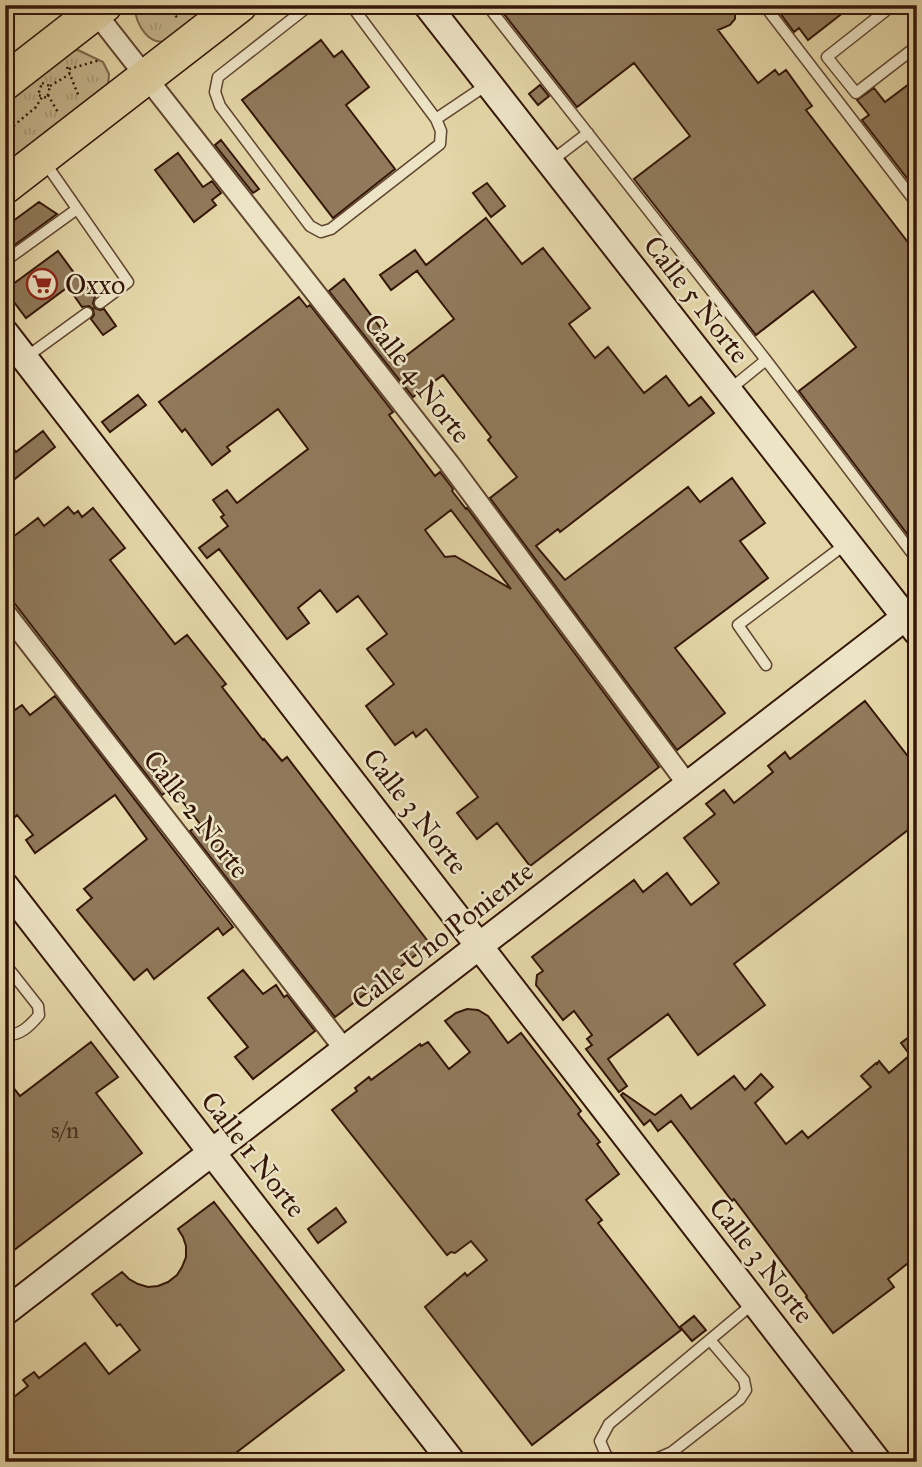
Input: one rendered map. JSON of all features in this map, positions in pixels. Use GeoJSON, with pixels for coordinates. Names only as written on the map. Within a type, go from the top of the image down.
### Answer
{"type":"FeatureCollection","features":[{"type":"Feature","properties":{"kind":"highway"},"geometry":{"type":"LineString","coordinates":[[5,186],[41,158],[75,118],[145,78],[239,5]]}},
{"type":"Feature","properties":{"kind":"highway"},"geometry":{"type":"LineString","coordinates":[[9,72],[65,61],[99,9]]}},
{"type":"Feature","properties":{"kind":"street","name":"Calle 5 Norte"},"geometry":{"type":"LineString","coordinates":[[427,5],[848,543],[913,619]]}},
{"type":"Feature","properties":{"kind":"street","name":"Calle 4 Norte"},"geometry":{"type":"LineString","coordinates":[[99,9],[145,78],[449,464],[688,785]]}},
{"type":"Feature","properties":{"kind":"street","name":"Calle 3 Norte"},"geometry":{"type":"LineString","coordinates":[[5,333],[878,1462]]}},
{"type":"Feature","properties":{"kind":"street","name":"Calle 2 Norte"},"geometry":{"type":"LineString","coordinates":[[5,612],[345,1049]]}},
{"type":"Feature","properties":{"kind":"street","name":"Calle Uno Poniente"},"geometry":{"type":"LineString","coordinates":[[5,1312],[688,785],[913,619]]}},
{"type":"Feature","properties":{"kind":"street","name":"Calle 1 Norte"},"geometry":{"type":"LineString","coordinates":[[10,903],[212,1152],[452,1462]]}},
{"type":"Feature","properties":{"kind":"lane"},"geometry":{"type":"LineString","coordinates":[[310,5],[218,77],[215,92],[220,106],[310,226],[321,232],[331,229],[440,144],[442,131],[436,119],[351,5]]}},
{"type":"Feature","properties":{"kind":"lane"},"geometry":{"type":"LineString","coordinates":[[487,5],[766,360],[915,557]]}},
{"type":"Feature","properties":{"kind":"lane"},"geometry":{"type":"LineString","coordinates":[[764,5],[917,204]]}},
{"type":"Feature","properties":{"kind":"lane"},"geometry":{"type":"LineString","coordinates":[[893,5],[827,57],[856,93],[917,46]]}},
{"type":"Feature","properties":{"kind":"lane"},"geometry":{"type":"LineString","coordinates":[[436,119],[489,84]]}},
{"type":"Feature","properties":{"kind":"lane"},"geometry":{"type":"LineString","coordinates":[[550,162],[588,133]]}},
{"type":"Feature","properties":{"kind":"lane"},"geometry":{"type":"LineString","coordinates":[[41,158],[128,282],[100,303]]}},
{"type":"Feature","properties":{"kind":"lane"},"geometry":{"type":"LineString","coordinates":[[5,261],[77,209]]}},
{"type":"Feature","properties":{"kind":"lane"},"geometry":{"type":"LineString","coordinates":[[25,358],[87,313]]}},
{"type":"Feature","properties":{"kind":"lane"},"geometry":{"type":"LineString","coordinates":[[728,390],[766,360]]}},
{"type":"Feature","properties":{"kind":"lane"},"geometry":{"type":"LineString","coordinates":[[766,665],[738,625],[848,543]]}},
{"type":"Feature","properties":{"kind":"lane"},"geometry":{"type":"LineString","coordinates":[[5,964],[38,1006],[39,1015],[32,1024],[16,1035],[5,1035]]}},
{"type":"Feature","properties":{"kind":"lane"},"geometry":{"type":"LineString","coordinates":[[614,1462],[606,1455],[600,1441],[610,1424],[755,1302]]}},
{"type":"Feature","properties":{"kind":"lane"},"geometry":{"type":"LineString","coordinates":[[649,1462],[672,1452],[740,1399],[746,1390],[744,1380],[710,1340]]}},
{"type":"Feature","properties":{"kind":"path"},"geometry":{"type":"LineString","coordinates":[[163,5],[180,19]]}},
{"type":"Feature","properties":{"kind":"path"},"geometry":{"type":"LineString","coordinates":[[65,61],[100,60]]}},
{"type":"Feature","properties":{"kind":"path"},"geometry":{"type":"LineString","coordinates":[[51,86],[42,83],[38,95],[47,98],[65,61]]}},
{"type":"Feature","properties":{"kind":"path"},"geometry":{"type":"LineString","coordinates":[[65,61],[75,118]]}},
{"type":"Feature","properties":{"kind":"path"},"geometry":{"type":"LineString","coordinates":[[48,95],[75,118]]}},
{"type":"Feature","properties":{"kind":"path"},"geometry":{"type":"LineString","coordinates":[[5,146],[11,141],[5,134],[36,107],[43,97]]}},
{"type":"Feature","properties":{"kind":"green space"},"geometry":{"type":"Polygon","coordinates":[[[134,5],[218,5],[183,33],[165,42],[145,34],[134,5]]]}},
{"type":"Feature","properties":{"kind":"green space"},"geometry":{"type":"Polygon","coordinates":[[[78,50],[103,62],[109,74],[108,85],[5,168],[5,96],[64,51],[78,50]]]}},
{"type":"Feature","properties":{"kind":"building"},"geometry":{"type":"Polygon","coordinates":[[[497,5],[730,5],[735,12],[735,19],[730,25],[718,30],[758,83],[775,70],[779,75],[786,70],[812,106],[806,110],[917,254],[917,547],[799,391],[856,347],[813,291],[756,335],[634,179],[690,136],[634,63],[577,107],[497,5]]]}},
{"type":"Feature","properties":{"kind":"building"},"geometry":{"type":"Polygon","coordinates":[[[774,5],[853,5],[808,40],[799,28],[794,32],[774,5]]]}},
{"type":"Feature","properties":{"kind":"building"},"geometry":{"type":"Polygon","coordinates":[[[321,40],[334,57],[342,51],[369,87],[346,105],[395,169],[333,218],[242,100],[321,40]]]}},
{"type":"Feature","properties":{"kind":"building"},"geometry":{"type":"Polygon","coordinates":[[[917,78],[917,191],[862,120],[869,115],[857,100],[874,88],[885,102],[917,78]]]}},
{"type":"Feature","properties":{"kind":"building"},"geometry":{"type":"Polygon","coordinates":[[[540,85],[549,96],[538,105],[529,94],[540,85]]]}},
{"type":"Feature","properties":{"kind":"building"},"geometry":{"type":"Polygon","coordinates":[[[221,140],[259,189],[253,193],[215,145],[221,140]]]}},
{"type":"Feature","properties":{"kind":"building"},"geometry":{"type":"Polygon","coordinates":[[[178,153],[203,187],[212,181],[221,193],[212,200],[216,205],[194,222],[155,170],[178,153]]]}},
{"type":"Feature","properties":{"kind":"building"},"geometry":{"type":"Polygon","coordinates":[[[487,183],[505,206],[491,217],[473,193],[487,183]]]}},
{"type":"Feature","properties":{"kind":"building"},"geometry":{"type":"Polygon","coordinates":[[[39,202],[57,214],[5,252],[5,227],[39,202]]]}},
{"type":"Feature","properties":{"kind":"building"},"geometry":{"type":"Polygon","coordinates":[[[486,218],[522,264],[543,248],[590,308],[569,324],[595,358],[608,347],[644,393],[666,376],[689,406],[701,397],[714,413],[560,532],[558,529],[536,546],[565,580],[688,487],[700,502],[732,478],[765,523],[740,541],[768,578],[675,648],[725,713],[677,750],[490,498],[517,477],[488,440],[491,437],[443,375],[413,397],[329,291],[344,279],[403,358],[454,319],[418,270],[391,290],[380,275],[415,250],[426,265],[486,218]]]}},
{"type":"Feature","properties":{"kind":"building","name":"Oxxo"},"geometry":{"type":"Polygon","coordinates":[[[58,251],[95,297],[95,308],[104,309],[116,326],[103,335],[91,319],[94,315],[93,309],[89,306],[82,307],[68,287],[26,318],[5,290],[58,251]]]}},
{"type":"Feature","properties":{"kind":"building"},"geometry":{"type":"Polygon","coordinates":[[[299,297],[307,307],[310,305],[393,412],[389,415],[435,476],[440,472],[659,767],[530,866],[497,823],[477,839],[457,813],[478,797],[426,729],[416,737],[413,732],[395,745],[366,706],[394,684],[367,649],[387,634],[358,596],[337,612],[320,590],[298,608],[309,623],[287,639],[219,549],[207,558],[199,548],[228,526],[213,500],[227,490],[237,503],[308,449],[278,409],[227,447],[230,451],[212,465],[185,429],[182,432],[159,402],[299,297]],[[451,510],[425,530],[445,557],[455,556],[511,589],[451,510]]]}},
{"type":"Feature","properties":{"kind":"building"},"geometry":{"type":"Polygon","coordinates":[[[138,395],[146,405],[110,432],[102,422],[138,395]]]}},
{"type":"Feature","properties":{"kind":"building"},"geometry":{"type":"Polygon","coordinates":[[[43,431],[55,447],[11,482],[5,475],[5,438],[16,452],[43,431]]]}},
{"type":"Feature","properties":{"kind":"building"},"geometry":{"type":"Polygon","coordinates":[[[68,507],[74,514],[78,511],[82,517],[93,508],[125,548],[110,560],[175,644],[187,635],[226,684],[222,687],[263,740],[282,761],[287,757],[430,944],[335,1017],[190,831],[200,824],[172,788],[162,795],[15,604],[5,595],[5,543],[38,518],[44,526],[68,507]]]}},
{"type":"Feature","properties":{"kind":"building"},"geometry":{"type":"Polygon","coordinates":[[[55,696],[233,927],[223,935],[218,928],[154,979],[147,969],[134,980],[77,910],[92,898],[84,889],[147,839],[115,795],[35,853],[26,840],[33,835],[17,815],[13,819],[5,808],[5,717],[22,705],[30,715],[55,696]]]}},
{"type":"Feature","properties":{"kind":"building"},"geometry":{"type":"Polygon","coordinates":[[[865,701],[917,768],[917,823],[734,964],[765,1005],[698,1055],[668,1014],[608,1059],[627,1086],[619,1092],[586,1049],[592,1045],[587,1039],[592,1035],[574,1011],[563,1020],[536,985],[537,975],[543,971],[532,957],[634,880],[643,892],[667,873],[691,905],[719,883],[684,838],[715,814],[706,804],[724,790],[734,803],[773,772],[768,766],[785,752],[790,759],[865,701]]]}},
{"type":"Feature","properties":{"kind":"building"},"geometry":{"type":"Polygon","coordinates":[[[243,970],[263,994],[276,985],[315,1031],[253,1079],[235,1057],[248,1047],[208,998],[243,970]]]}},
{"type":"Feature","properties":{"kind":"building"},"geometry":{"type":"Polygon","coordinates":[[[467,1009],[478,1010],[488,1016],[508,1043],[521,1033],[581,1111],[578,1114],[600,1142],[597,1144],[619,1174],[586,1200],[602,1220],[598,1223],[681,1330],[532,1445],[425,1307],[465,1273],[467,1276],[487,1260],[471,1241],[455,1253],[447,1255],[332,1110],[357,1091],[355,1088],[369,1077],[371,1080],[420,1044],[421,1046],[428,1042],[449,1069],[470,1052],[445,1021],[467,1009]]]}},
{"type":"Feature","properties":{"kind":"building"},"geometry":{"type":"Polygon","coordinates":[[[917,1031],[917,1256],[888,1279],[894,1287],[833,1333],[734,1199],[732,1201],[671,1121],[658,1131],[650,1120],[644,1125],[621,1095],[623,1093],[655,1115],[681,1095],[691,1109],[734,1076],[745,1090],[761,1074],[773,1087],[755,1103],[786,1144],[802,1131],[808,1138],[871,1087],[861,1076],[876,1063],[879,1061],[889,1073],[910,1055],[901,1043],[917,1031]]]}},
{"type":"Feature","properties":{"kind":"building"},"geometry":{"type":"Polygon","coordinates":[[[91,1042],[118,1077],[96,1093],[142,1153],[5,1257],[5,1077],[20,1096],[91,1042]]]}},
{"type":"Feature","properties":{"kind":"building"},"geometry":{"type":"Polygon","coordinates":[[[214,1202],[344,1370],[224,1462],[5,1462],[5,1404],[28,1386],[23,1380],[34,1372],[39,1378],[85,1343],[109,1374],[140,1350],[92,1294],[122,1272],[129,1279],[148,1287],[168,1282],[177,1275],[186,1257],[186,1246],[178,1229],[214,1202]]]}},
{"type":"Feature","properties":{"kind":"building"},"geometry":{"type":"Polygon","coordinates":[[[336,1208],[346,1222],[318,1243],[308,1229],[336,1208]]]}},
{"type":"Feature","properties":{"kind":"building"},"geometry":{"type":"Polygon","coordinates":[[[694,1316],[706,1330],[692,1341],[680,1327],[694,1316]]]}},
{"type":"Feature","properties":{"kind":"place","name":"Oxxo"},"geometry":{"type":"Point","coordinates":[42,284]}}]}
